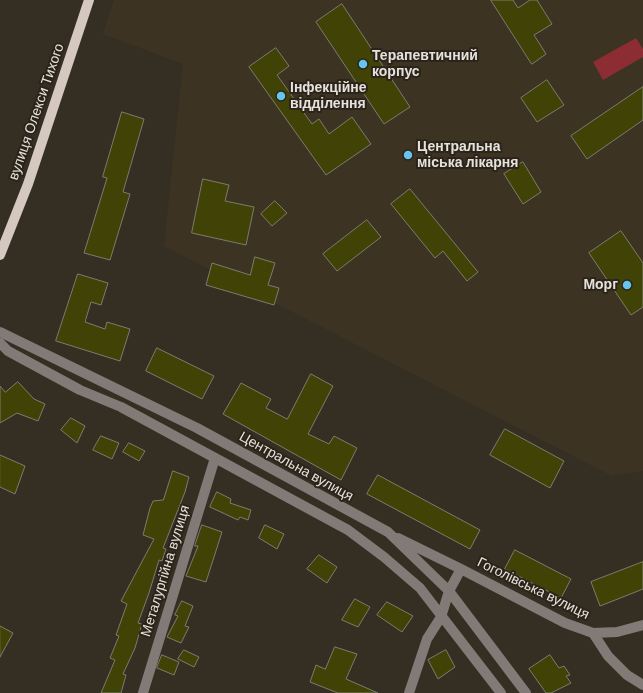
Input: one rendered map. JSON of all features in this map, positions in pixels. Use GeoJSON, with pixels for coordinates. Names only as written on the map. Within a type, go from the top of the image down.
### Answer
{"type":"FeatureCollection","features":[{"type":"Feature","properties":{"kind":"main road","name":"вулиця Олекси Тихого"},"geometry":{"type":"LineString","coordinates":[[0,254],[28,184],[89,0]]}},
{"type":"Feature","properties":{"kind":"street","name":"Центральна вулиця"},"geometry":{"type":"LineString","coordinates":[[0,332],[197,428],[388,532],[449,590],[526,693]]}},
{"type":"Feature","properties":{"kind":"street"},"geometry":{"type":"LineString","coordinates":[[0,343],[8,351],[74,386],[121,407],[348,530],[384,557],[420,588],[501,693]]}},
{"type":"Feature","properties":{"kind":"street","name":"Металургійна вулиця"},"geometry":{"type":"LineString","coordinates":[[143,693],[216,458]]}},
{"type":"Feature","properties":{"kind":"street","name":"Гоголівська вулиця"},"geometry":{"type":"LineString","coordinates":[[388,532],[565,623],[593,633],[608,656],[627,675],[643,685]]}},
{"type":"Feature","properties":{"kind":"street","name":"Гоголівська вулиця"},"geometry":{"type":"LineString","coordinates":[[409,693],[428,639],[441,617],[449,590],[461,569]]}},
{"type":"Feature","properties":{"kind":"street"},"geometry":{"type":"LineString","coordinates":[[593,633],[616,632],[643,625]]}},
{"type":"Feature","properties":{"kind":"shaded area","name":"Центральна міська лікарня"},"geometry":{"type":"Polygon","coordinates":[[[114,0],[643,0],[643,471],[612,476],[164,246],[183,64],[103,34],[114,0]]]}},
{"type":"Feature","properties":{"kind":"shaded area"},"geometry":{"type":"Polygon","coordinates":[[[636,38],[643,49],[643,57],[603,80],[593,62],[636,38]]]}},
{"type":"Feature","properties":{"kind":"building"},"geometry":{"type":"Polygon","coordinates":[[[491,0],[513,0],[518,8],[530,0],[537,0],[552,24],[534,35],[546,54],[532,64],[491,0]]]}},
{"type":"Feature","properties":{"kind":"building","name":"Терапевтичний корпус"},"geometry":{"type":"Polygon","coordinates":[[[342,4],[410,107],[384,124],[316,22],[342,4]]]}},
{"type":"Feature","properties":{"kind":"building","name":"Інфекційне відділення"},"geometry":{"type":"Polygon","coordinates":[[[276,48],[289,66],[277,75],[312,124],[319,119],[329,134],[352,117],[371,144],[326,175],[249,67],[276,48]]]}},
{"type":"Feature","properties":{"kind":"building"},"geometry":{"type":"Polygon","coordinates":[[[547,80],[564,105],[537,122],[521,98],[547,80]]]}},
{"type":"Feature","properties":{"kind":"building"},"geometry":{"type":"Polygon","coordinates":[[[643,87],[643,120],[587,159],[571,136],[643,87]]]}},
{"type":"Feature","properties":{"kind":"building"},"geometry":{"type":"Polygon","coordinates":[[[122,112],[144,119],[123,192],[130,194],[110,260],[84,253],[107,178],[103,177],[122,112]]]}},
{"type":"Feature","properties":{"kind":"building"},"geometry":{"type":"Polygon","coordinates":[[[523,162],[541,192],[523,204],[504,174],[523,162]]]}},
{"type":"Feature","properties":{"kind":"building"},"geometry":{"type":"Polygon","coordinates":[[[203,179],[229,185],[225,201],[254,207],[246,245],[192,233],[203,179]]]}},
{"type":"Feature","properties":{"kind":"building"},"geometry":{"type":"Polygon","coordinates":[[[410,189],[478,272],[467,281],[443,251],[435,258],[391,204],[410,189]]]}},
{"type":"Feature","properties":{"kind":"building"},"geometry":{"type":"Polygon","coordinates":[[[275,201],[287,213],[272,226],[261,214],[275,201]]]}},
{"type":"Feature","properties":{"kind":"building"},"geometry":{"type":"Polygon","coordinates":[[[367,220],[381,237],[337,271],[323,254],[367,220]]]}},
{"type":"Feature","properties":{"kind":"building","name":"Морг"},"geometry":{"type":"Polygon","coordinates":[[[621,231],[643,263],[643,307],[631,315],[589,253],[621,231]]]}},
{"type":"Feature","properties":{"kind":"building"},"geometry":{"type":"Polygon","coordinates":[[[255,257],[275,263],[268,285],[279,288],[274,305],[206,285],[212,263],[250,275],[255,257]]]}},
{"type":"Feature","properties":{"kind":"building"},"geometry":{"type":"Polygon","coordinates":[[[78,274],[108,283],[101,305],[91,302],[85,322],[105,329],[107,322],[130,329],[120,361],[56,341],[78,274]]]}},
{"type":"Feature","properties":{"kind":"building"},"geometry":{"type":"Polygon","coordinates":[[[157,348],[214,376],[202,399],[146,371],[157,348]]]}},
{"type":"Feature","properties":{"kind":"building"},"geometry":{"type":"Polygon","coordinates":[[[311,374],[333,386],[308,434],[329,444],[334,436],[357,448],[341,480],[223,414],[241,383],[271,399],[266,408],[287,419],[311,374]]]}},
{"type":"Feature","properties":{"kind":"building"},"geometry":{"type":"Polygon","coordinates":[[[18,382],[34,399],[45,404],[38,421],[17,413],[0,423],[0,386],[5,392],[18,382]]]}},
{"type":"Feature","properties":{"kind":"building"},"geometry":{"type":"Polygon","coordinates":[[[71,418],[85,426],[77,443],[61,430],[71,418]]]}},
{"type":"Feature","properties":{"kind":"building"},"geometry":{"type":"Polygon","coordinates":[[[505,429],[564,461],[550,488],[490,455],[505,429]]]}},
{"type":"Feature","properties":{"kind":"building"},"geometry":{"type":"Polygon","coordinates":[[[101,436],[119,443],[112,459],[93,450],[101,436]]]}},
{"type":"Feature","properties":{"kind":"building"},"geometry":{"type":"Polygon","coordinates":[[[129,443],[145,451],[139,461],[123,452],[129,443]]]}},
{"type":"Feature","properties":{"kind":"building"},"geometry":{"type":"Polygon","coordinates":[[[0,455],[25,466],[15,494],[0,487],[0,455]]]}},
{"type":"Feature","properties":{"kind":"building"},"geometry":{"type":"Polygon","coordinates":[[[173,471],[189,477],[185,492],[163,548],[166,549],[162,561],[159,560],[138,623],[142,624],[135,648],[123,674],[126,675],[121,693],[101,693],[115,660],[110,658],[119,636],[116,635],[127,604],[121,601],[154,539],[143,535],[150,508],[153,501],[163,500],[173,471]]]}},
{"type":"Feature","properties":{"kind":"building"},"geometry":{"type":"Polygon","coordinates":[[[378,475],[480,530],[470,549],[367,494],[378,475]]]}},
{"type":"Feature","properties":{"kind":"building"},"geometry":{"type":"Polygon","coordinates":[[[217,492],[231,499],[230,503],[251,510],[248,520],[240,517],[238,520],[210,507],[217,492]]]}},
{"type":"Feature","properties":{"kind":"building"},"geometry":{"type":"Polygon","coordinates":[[[202,525],[222,532],[206,582],[186,576],[198,546],[195,546],[202,525]]]}},
{"type":"Feature","properties":{"kind":"building"},"geometry":{"type":"Polygon","coordinates":[[[265,525],[284,534],[277,549],[259,538],[265,525]]]}},
{"type":"Feature","properties":{"kind":"building"},"geometry":{"type":"Polygon","coordinates":[[[515,550],[571,579],[561,598],[505,569],[515,550]]]}},
{"type":"Feature","properties":{"kind":"building"},"geometry":{"type":"Polygon","coordinates":[[[319,555],[337,567],[327,583],[307,569],[319,555]]]}},
{"type":"Feature","properties":{"kind":"building"},"geometry":{"type":"Polygon","coordinates":[[[643,562],[643,589],[600,606],[591,582],[643,562]]]}},
{"type":"Feature","properties":{"kind":"building"},"geometry":{"type":"Polygon","coordinates":[[[355,599],[370,607],[358,627],[342,620],[355,599]]]}},
{"type":"Feature","properties":{"kind":"building"},"geometry":{"type":"Polygon","coordinates":[[[182,601],[193,606],[185,626],[189,627],[181,643],[167,637],[178,616],[175,615],[182,601]]]}},
{"type":"Feature","properties":{"kind":"building"},"geometry":{"type":"Polygon","coordinates":[[[387,602],[413,616],[402,632],[377,615],[387,602]]]}},
{"type":"Feature","properties":{"kind":"building"},"geometry":{"type":"Polygon","coordinates":[[[0,626],[13,633],[0,657],[0,626]]]}},
{"type":"Feature","properties":{"kind":"building"},"geometry":{"type":"Polygon","coordinates":[[[335,647],[357,654],[346,679],[378,693],[338,693],[310,682],[316,665],[325,669],[335,647]]]}},
{"type":"Feature","properties":{"kind":"building"},"geometry":{"type":"Polygon","coordinates":[[[184,650],[199,657],[194,667],[178,659],[184,650]]]}},
{"type":"Feature","properties":{"kind":"building"},"geometry":{"type":"Polygon","coordinates":[[[446,650],[455,667],[438,679],[428,660],[446,650]]]}},
{"type":"Feature","properties":{"kind":"building"},"geometry":{"type":"Polygon","coordinates":[[[162,655],[179,662],[174,675],[157,668],[162,655]]]}},
{"type":"Feature","properties":{"kind":"building"},"geometry":{"type":"Polygon","coordinates":[[[550,655],[559,668],[564,666],[570,675],[566,676],[571,683],[551,693],[546,693],[529,669],[550,655]]]}},
{"type":"Feature","properties":{"kind":"place","name":"Терапевтичний корпус"},"geometry":{"type":"Point","coordinates":[363,64]}},
{"type":"Feature","properties":{"kind":"place","name":"Інфекційне відділення"},"geometry":{"type":"Point","coordinates":[281,96]}},
{"type":"Feature","properties":{"kind":"place","name":"Центральна міська лікарня"},"geometry":{"type":"Point","coordinates":[408,155]}},
{"type":"Feature","properties":{"kind":"place","name":"Морг"},"geometry":{"type":"Point","coordinates":[627,285]}}]}
